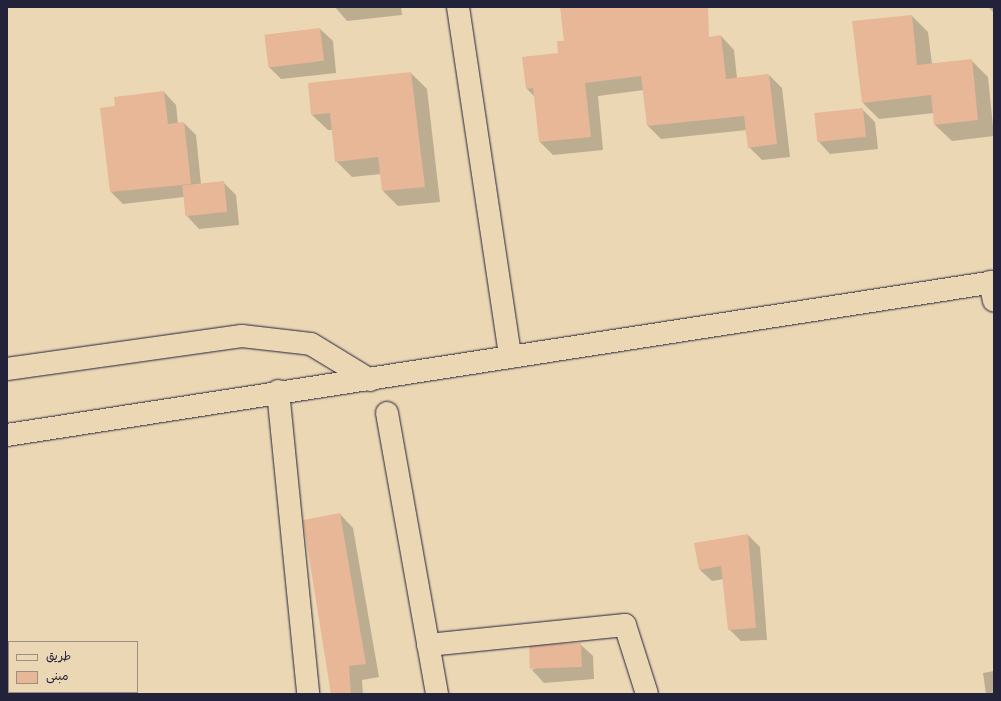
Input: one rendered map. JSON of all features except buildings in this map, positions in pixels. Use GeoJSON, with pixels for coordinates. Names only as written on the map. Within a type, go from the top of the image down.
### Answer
{"type":"FeatureCollection","features":[{"type":"Feature","properties":{"kind":"main road"},"geometry":{"type":"LineString","coordinates":[[458,7],[510,356]]}},
{"type":"Feature","properties":{"kind":"main road"},"geometry":{"type":"LineString","coordinates":[[7,435],[278,391],[370,380],[510,356],[993,288]]}},
{"type":"Feature","properties":{"kind":"main road"},"geometry":{"type":"LineString","coordinates":[[7,369],[242,336],[311,344],[370,380]]}},
{"type":"Feature","properties":{"kind":"main road"},"geometry":{"type":"LineString","coordinates":[[278,391],[308,694]]}},
{"type":"Feature","properties":{"kind":"main road"},"geometry":{"type":"LineString","coordinates":[[387,413],[437,694]]}},
{"type":"Feature","properties":{"kind":"main road"},"geometry":{"type":"LineString","coordinates":[[428,645],[625,625],[647,694]]}}]}
